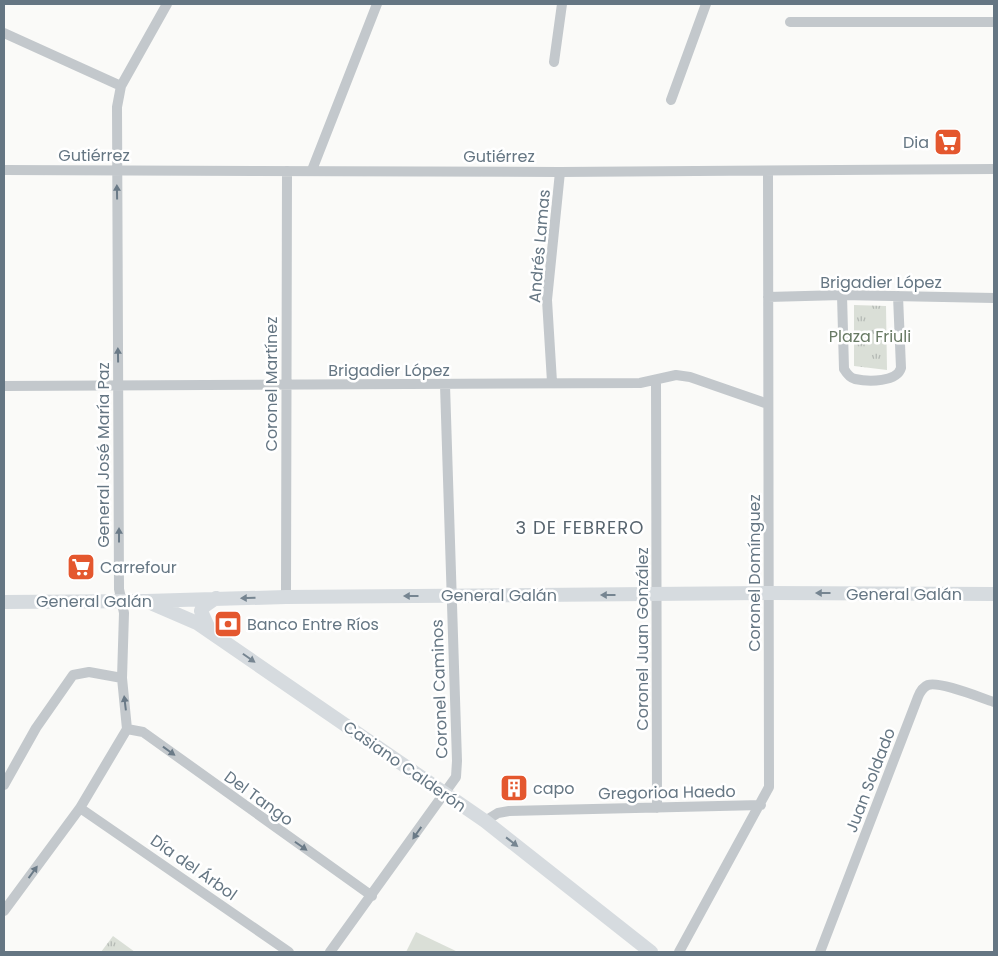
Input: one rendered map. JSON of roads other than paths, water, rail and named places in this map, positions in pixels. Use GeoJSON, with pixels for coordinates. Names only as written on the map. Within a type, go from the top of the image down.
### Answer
{"type":"FeatureCollection","features":[{"type":"Feature","properties":{"kind":"street"},"geometry":{"type":"LineString","coordinates":[[312,170],[378,4]]}},
{"type":"Feature","properties":{"kind":"street"},"geometry":{"type":"LineString","coordinates":[[554,62],[562,4]]}},
{"type":"Feature","properties":{"kind":"street"},"geometry":{"type":"LineString","coordinates":[[671,100],[706,4]]}},
{"type":"Feature","properties":{"kind":"street","name":"General José María Paz"},"geometry":{"type":"LineString","coordinates":[[127,729],[122,678],[124,613],[119,589],[117,107],[121,86],[163,5]]}},
{"type":"Feature","properties":{"kind":"street"},"geometry":{"type":"LineString","coordinates":[[790,22],[994,22]]}},
{"type":"Feature","properties":{"kind":"street"},"geometry":{"type":"LineString","coordinates":[[4,33],[121,86]]}},
{"type":"Feature","properties":{"kind":"street","name":"Gutiérrez"},"geometry":{"type":"LineString","coordinates":[[4,170],[560,172],[994,169]]}},
{"type":"Feature","properties":{"kind":"street","name":"Coronel Martínez"},"geometry":{"type":"LineString","coordinates":[[286,597],[287,171]]}},
{"type":"Feature","properties":{"kind":"street","name":"Coronel Domínguez"},"geometry":{"type":"LineString","coordinates":[[679,952],[761,805],[766,795],[770,777],[768,171]]}},
{"type":"Feature","properties":{"kind":"street","name":"Andrés Lamas"},"geometry":{"type":"LineString","coordinates":[[552,382],[547,292],[560,172]]}},
{"type":"Feature","properties":{"kind":"street"},"geometry":{"type":"LineString","coordinates":[[842,295],[844,369],[854,379],[892,379],[899,374],[901,368],[898,296]]}},
{"type":"Feature","properties":{"kind":"street","name":"Brigadier López"},"geometry":{"type":"LineString","coordinates":[[768,297],[842,295],[994,298]]}},
{"type":"Feature","properties":{"kind":"street","name":"Brigadier López"},"geometry":{"type":"LineString","coordinates":[[4,386],[445,385],[656,381],[676,375],[768,404]]}},
{"type":"Feature","properties":{"kind":"street","name":"Coronel Juan González"},"geometry":{"type":"LineString","coordinates":[[656,381],[657,808]]}},
{"type":"Feature","properties":{"kind":"street","name":"Coronel Caminos"},"geometry":{"type":"LineString","coordinates":[[330,952],[456,777],[445,385]]}},
{"type":"Feature","properties":{"kind":"street","name":"General Galán"},"geometry":{"type":"LineString","coordinates":[[4,602],[146,601],[286,597],[769,593],[994,594]]}},
{"type":"Feature","properties":{"kind":"street"},"geometry":{"type":"LineString","coordinates":[[211,632],[202,611],[204,606],[216,598]]}},
{"type":"Feature","properties":{"kind":"street","name":"Casiano Calderón"},"geometry":{"type":"LineString","coordinates":[[146,601],[178,613],[211,632],[485,821],[651,952]]}},
{"type":"Feature","properties":{"kind":"street"},"geometry":{"type":"LineString","coordinates":[[4,785],[36,728],[73,675],[89,672],[122,678]]}},
{"type":"Feature","properties":{"kind":"street","name":"Juan Soldado"},"geometry":{"type":"LineString","coordinates":[[820,952],[918,697],[923,689],[933,684],[994,702]]}},
{"type":"Feature","properties":{"kind":"street"},"geometry":{"type":"LineString","coordinates":[[4,911],[80,808],[127,729]]}},
{"type":"Feature","properties":{"kind":"street","name":"Del Tango"},"geometry":{"type":"LineString","coordinates":[[127,729],[143,732],[372,896]]}},
{"type":"Feature","properties":{"kind":"street","name":"Gregorioa Haedo"},"geometry":{"type":"LineString","coordinates":[[485,821],[498,813],[509,811],[761,805]]}},
{"type":"Feature","properties":{"kind":"street","name":"Día del Árbol"},"geometry":{"type":"LineString","coordinates":[[80,808],[289,952]]}},
{"type":"Feature","properties":{"kind":"place","name":"Dia"},"geometry":{"type":"Point","coordinates":[948,142]}},
{"type":"Feature","properties":{"kind":"place","name":"Carrefour"},"geometry":{"type":"Point","coordinates":[81,567]}},
{"type":"Feature","properties":{"kind":"place","name":"Banco Entre Ríos"},"geometry":{"type":"Point","coordinates":[228,624]}},
{"type":"Feature","properties":{"kind":"place","name":"capo"},"geometry":{"type":"Point","coordinates":[514,788]}},
{"type":"Feature","properties":{"kind":"district","name":"3 DE FEBRERO"},"geometry":{"type":"Point","coordinates":[580,528]}},
{"type":"Feature","properties":{"kind":"park label","name":"Plaza Friuli"},"geometry":{"type":"Point","coordinates":[870,336]}}]}
